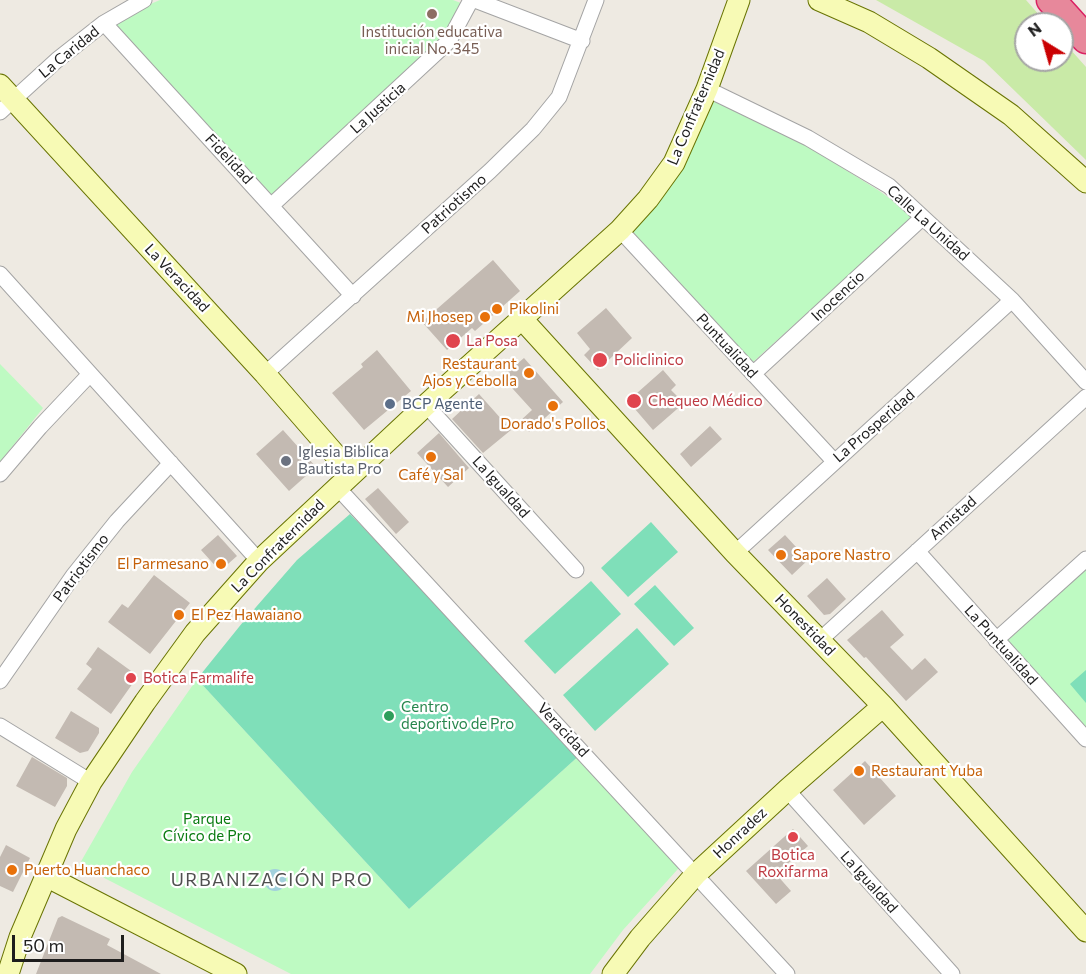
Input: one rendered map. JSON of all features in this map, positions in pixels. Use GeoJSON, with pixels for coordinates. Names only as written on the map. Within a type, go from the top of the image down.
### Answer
{"type":"FeatureCollection","features":[{"type":"Feature","properties":{"kind":"highway"},"geometry":{"type":"LineString","coordinates":[[1051,0],[1086,39]]}},
{"type":"Feature","properties":{"kind":"street","name":"La Caridad"},"geometry":{"type":"LineString","coordinates":[[4,99],[104,23],[144,0]]}},
{"type":"Feature","properties":{"kind":"street"},"geometry":{"type":"LineString","coordinates":[[473,0],[582,41]]}},
{"type":"Feature","properties":{"kind":"street","name":"La Justicia"},"geometry":{"type":"LineString","coordinates":[[272,205],[449,41],[473,0]]}},
{"type":"Feature","properties":{"kind":"street","name":"Patriotismo"},"geometry":{"type":"LineString","coordinates":[[265,374],[353,296],[532,129],[558,97],[582,41],[596,0]]}},
{"type":"Feature","properties":{"kind":"street","name":"La Confraternidad"},"geometry":{"type":"LineString","coordinates":[[8,974],[20,937],[66,829],[91,782],[195,633],[259,561],[344,480],[620,230],[648,199],[674,163],[707,89],[739,0]]}},
{"type":"Feature","properties":{"kind":"street"},"geometry":{"type":"LineString","coordinates":[[819,0],[869,22],[938,64],[1011,115],[1086,182]]}},
{"type":"Feature","properties":{"kind":"street","name":"Fidelidad"},"geometry":{"type":"LineString","coordinates":[[104,23],[353,296]]}},
{"type":"Feature","properties":{"kind":"street","name":"Calle La Unidad"},"geometry":{"type":"LineString","coordinates":[[707,89],[808,138],[889,186],[1012,300],[1086,382]]}},
{"type":"Feature","properties":{"kind":"street","name":"La Veracidad"},"geometry":{"type":"LineString","coordinates":[[4,99],[265,374],[344,480]]}},
{"type":"Feature","properties":{"kind":"street","name":"Inocencio"},"geometry":{"type":"LineString","coordinates":[[753,374],[922,218]]}},
{"type":"Feature","properties":{"kind":"street","name":"Puntualidad"},"geometry":{"type":"LineString","coordinates":[[620,230],[834,461]]}},
{"type":"Feature","properties":{"kind":"street"},"geometry":{"type":"LineString","coordinates":[[2,281],[90,374],[259,561]]}},
{"type":"Feature","properties":{"kind":"street","name":"La Prosperidad"},"geometry":{"type":"LineString","coordinates":[[735,553],[1012,300]]}},
{"type":"Feature","properties":{"kind":"street","name":"Honestidad"},"geometry":{"type":"LineString","coordinates":[[522,319],[735,553],[883,706],[1086,931]]}},
{"type":"Feature","properties":{"kind":"street"},"geometry":{"type":"LineString","coordinates":[[0,474],[90,374]]}},
{"type":"Feature","properties":{"kind":"street","name":"Amistad"},"geometry":{"type":"LineString","coordinates":[[820,640],[1086,398]]}},
{"type":"Feature","properties":{"kind":"street","name":"La Igualdad"},"geometry":{"type":"LineString","coordinates":[[426,405],[576,570]]}},
{"type":"Feature","properties":{"kind":"street","name":"Patriotismo"},"geometry":{"type":"LineString","coordinates":[[0,681],[73,576],[117,521],[171,463]]}},
{"type":"Feature","properties":{"kind":"street","name":"Veracidad"},"geometry":{"type":"LineString","coordinates":[[344,480],[788,974]]}},
{"type":"Feature","properties":{"kind":"street","name":"La Puntualidad"},"geometry":{"type":"LineString","coordinates":[[917,551],[1086,739]]}},
{"type":"Feature","properties":{"kind":"street"},"geometry":{"type":"LineString","coordinates":[[996,640],[1086,560]]}},
{"type":"Feature","properties":{"kind":"street","name":"Honradez"},"geometry":{"type":"LineString","coordinates":[[613,974],[640,938],[696,874],[883,706]]}},
{"type":"Feature","properties":{"kind":"street"},"geometry":{"type":"LineString","coordinates":[[0,726],[91,782]]}},
{"type":"Feature","properties":{"kind":"street","name":"La Igualdad"},"geometry":{"type":"LineString","coordinates":[[787,790],[952,974]]}},
{"type":"Feature","properties":{"kind":"street"},"geometry":{"type":"LineString","coordinates":[[46,876],[236,974]]}},
{"type":"Feature","properties":{"kind":"green space"},"geometry":{"type":"Polygon","coordinates":[[[160,0],[453,0],[461,3],[443,39],[272,195],[116,25],[134,11],[160,0]]]}},
{"type":"Feature","properties":{"kind":"green space"},"geometry":{"type":"Polygon","coordinates":[[[876,0],[1026,0],[1036,12],[1014,12],[1014,72],[1074,72],[1074,54],[1086,67],[1086,160],[984,61],[876,0]]]}},
{"type":"Feature","properties":{"kind":"green space"},"geometry":{"type":"Polygon","coordinates":[[[712,99],[802,143],[878,190],[914,216],[753,362],[631,230],[712,99]]]}},
{"type":"Feature","properties":{"kind":"green space"},"geometry":{"type":"Polygon","coordinates":[[[0,364],[43,408],[0,462],[0,364]]]}},
{"type":"Feature","properties":{"kind":"green space","name":"Centro deportivo de Pro"},"geometry":{"type":"Polygon","coordinates":[[[350,514],[582,753],[409,909],[197,679],[297,560],[350,514]]]}},
{"type":"Feature","properties":{"kind":"green space"},"geometry":{"type":"Polygon","coordinates":[[[651,522],[678,552],[628,597],[601,568],[651,522]]]}},
{"type":"Feature","properties":{"kind":"green space"},"geometry":{"type":"Polygon","coordinates":[[[1086,569],[1086,731],[1004,641],[1086,569]]]}},
{"type":"Feature","properties":{"kind":"green space"},"geometry":{"type":"Polygon","coordinates":[[[591,581],[621,614],[555,674],[524,641],[591,581]]]}},
{"type":"Feature","properties":{"kind":"green space"},"geometry":{"type":"Polygon","coordinates":[[[655,585],[694,628],[674,646],[634,604],[655,585]]]}},
{"type":"Feature","properties":{"kind":"green space"},"geometry":{"type":"Polygon","coordinates":[[[637,628],[669,664],[595,731],[563,695],[637,628]]]}},
{"type":"Feature","properties":{"kind":"green space"},"geometry":{"type":"Polygon","coordinates":[[[1086,670],[1086,703],[1070,684],[1086,670]]]}},
{"type":"Feature","properties":{"kind":"green space","name":"Parque Cívico de Pro"},"geometry":{"type":"Polygon","coordinates":[[[197,679],[409,909],[582,753],[686,860],[623,930],[590,974],[291,974],[79,865],[132,772],[197,679]]]}},
{"type":"Feature","properties":{"kind":"water"},"geometry":{"type":"Polygon","coordinates":[[[275,869],[283,872],[286,880],[283,888],[275,891],[267,888],[264,880],[267,872],[275,869]]]}},
{"type":"Feature","properties":{"kind":"building"},"geometry":{"type":"Polygon","coordinates":[[[493,260],[520,291],[475,331],[472,328],[447,350],[422,322],[493,260]]]}},
{"type":"Feature","properties":{"kind":"building"},"geometry":{"type":"Polygon","coordinates":[[[606,308],[632,338],[598,370],[584,355],[590,349],[577,333],[606,308]]]}},
{"type":"Feature","properties":{"kind":"building"},"geometry":{"type":"Polygon","coordinates":[[[377,350],[411,391],[364,430],[332,393],[363,367],[361,364],[377,350]]]}},
{"type":"Feature","properties":{"kind":"building"},"geometry":{"type":"Polygon","coordinates":[[[524,358],[563,402],[529,432],[520,421],[532,410],[502,377],[524,358]]]}},
{"type":"Feature","properties":{"kind":"building"},"geometry":{"type":"Polygon","coordinates":[[[663,370],[676,385],[671,390],[684,403],[653,430],[628,401],[663,370]]]}},
{"type":"Feature","properties":{"kind":"building"},"geometry":{"type":"Polygon","coordinates":[[[479,394],[511,430],[483,453],[452,419],[479,394]]]}},
{"type":"Feature","properties":{"kind":"building"},"geometry":{"type":"Polygon","coordinates":[[[710,426],[722,439],[691,467],[680,454],[710,426]]]}},
{"type":"Feature","properties":{"kind":"building","name":"Iglesia Biblica Bautista Pro"},"geometry":{"type":"Polygon","coordinates":[[[283,430],[316,467],[289,491],[256,454],[283,430]]]}},
{"type":"Feature","properties":{"kind":"building"},"geometry":{"type":"Polygon","coordinates":[[[439,433],[469,468],[448,487],[417,453],[439,433]]]}},
{"type":"Feature","properties":{"kind":"building"},"geometry":{"type":"Polygon","coordinates":[[[378,488],[409,522],[396,534],[365,499],[378,488]]]}},
{"type":"Feature","properties":{"kind":"building"},"geometry":{"type":"Polygon","coordinates":[[[218,535],[237,556],[220,571],[201,550],[218,535]]]}},
{"type":"Feature","properties":{"kind":"building"},"geometry":{"type":"Polygon","coordinates":[[[785,535],[808,560],[792,575],[768,550],[785,535]]]}},
{"type":"Feature","properties":{"kind":"building"},"geometry":{"type":"Polygon","coordinates":[[[154,575],[190,603],[150,654],[108,622],[122,604],[128,608],[154,575]]]}},
{"type":"Feature","properties":{"kind":"building"},"geometry":{"type":"Polygon","coordinates":[[[827,578],[846,599],[830,614],[824,615],[807,596],[827,578]]]}},
{"type":"Feature","properties":{"kind":"building"},"geometry":{"type":"Polygon","coordinates":[[[882,610],[904,635],[890,647],[912,670],[925,658],[938,672],[906,701],[866,657],[864,658],[847,640],[882,610]]]}},
{"type":"Feature","properties":{"kind":"building"},"geometry":{"type":"Polygon","coordinates":[[[98,647],[138,676],[111,714],[77,689],[92,669],[86,664],[98,647]]]}},
{"type":"Feature","properties":{"kind":"building"},"geometry":{"type":"Polygon","coordinates":[[[71,711],[99,728],[99,733],[88,751],[80,753],[55,738],[71,711]]]}},
{"type":"Feature","properties":{"kind":"building"},"geometry":{"type":"Polygon","coordinates":[[[32,757],[67,778],[67,786],[55,807],[16,786],[32,757]]]}},
{"type":"Feature","properties":{"kind":"building"},"geometry":{"type":"Polygon","coordinates":[[[865,761],[896,796],[864,825],[833,790],[865,761]]]}},
{"type":"Feature","properties":{"kind":"building"},"geometry":{"type":"Polygon","coordinates":[[[793,829],[808,846],[776,874],[791,891],[776,904],[746,871],[793,829]]]}},
{"type":"Feature","properties":{"kind":"building"},"geometry":{"type":"Polygon","coordinates":[[[6,845],[30,858],[13,892],[0,886],[0,857],[6,845]]]}},
{"type":"Feature","properties":{"kind":"building"},"geometry":{"type":"Polygon","coordinates":[[[62,916],[110,939],[107,945],[161,974],[36,974],[58,918],[62,916]]]}},
{"type":"Feature","properties":{"kind":"place","name":"Institución educativa inicial No. 345"},"geometry":{"type":"Point","coordinates":[432,14]}},
{"type":"Feature","properties":{"kind":"place","name":"Pikolini"},"geometry":{"type":"Point","coordinates":[497,309]}},
{"type":"Feature","properties":{"kind":"place","name":"Mi Jhosep"},"geometry":{"type":"Point","coordinates":[485,317]}},
{"type":"Feature","properties":{"kind":"place","name":"La Posa"},"geometry":{"type":"Point","coordinates":[453,341]}},
{"type":"Feature","properties":{"kind":"place","name":"Policlinico"},"geometry":{"type":"Point","coordinates":[600,360]}},
{"type":"Feature","properties":{"kind":"place","name":"Restaurant Ajos y Cebolla"},"geometry":{"type":"Point","coordinates":[529,373]}},
{"type":"Feature","properties":{"kind":"place","name":"Chequeo Médico"},"geometry":{"type":"Point","coordinates":[634,401]}},
{"type":"Feature","properties":{"kind":"place","name":"BCP Agente"},"geometry":{"type":"Point","coordinates":[390,404]}},
{"type":"Feature","properties":{"kind":"place","name":"Dorado's Pollos"},"geometry":{"type":"Point","coordinates":[553,406]}},
{"type":"Feature","properties":{"kind":"place","name":"Café y Sal"},"geometry":{"type":"Point","coordinates":[431,457]}},
{"type":"Feature","properties":{"kind":"place","name":"Iglesia Biblica Bautista Pro"},"geometry":{"type":"Point","coordinates":[286,461]}},
{"type":"Feature","properties":{"kind":"place","name":"Sapore Nastro"},"geometry":{"type":"Point","coordinates":[781,555]}},
{"type":"Feature","properties":{"kind":"place","name":"El Parmesano"},"geometry":{"type":"Point","coordinates":[221,564]}},
{"type":"Feature","properties":{"kind":"place","name":"El Pez Hawaiano"},"geometry":{"type":"Point","coordinates":[179,615]}},
{"type":"Feature","properties":{"kind":"place","name":"Botica Farmalife"},"geometry":{"type":"Point","coordinates":[131,678]}},
{"type":"Feature","properties":{"kind":"place","name":"Centro deportivo de Pro"},"geometry":{"type":"Point","coordinates":[389,716]}},
{"type":"Feature","properties":{"kind":"place","name":"Restaurant Yuba"},"geometry":{"type":"Point","coordinates":[859,771]}},
{"type":"Feature","properties":{"kind":"place","name":"Botica Roxifarma"},"geometry":{"type":"Point","coordinates":[793,837]}},
{"type":"Feature","properties":{"kind":"place","name":"Puerto Huanchaco"},"geometry":{"type":"Point","coordinates":[12,870]}},
{"type":"Feature","properties":{"kind":"district","name":"URBANIZACIÓN PRO"},"geometry":{"type":"Point","coordinates":[272,880]}}]}
